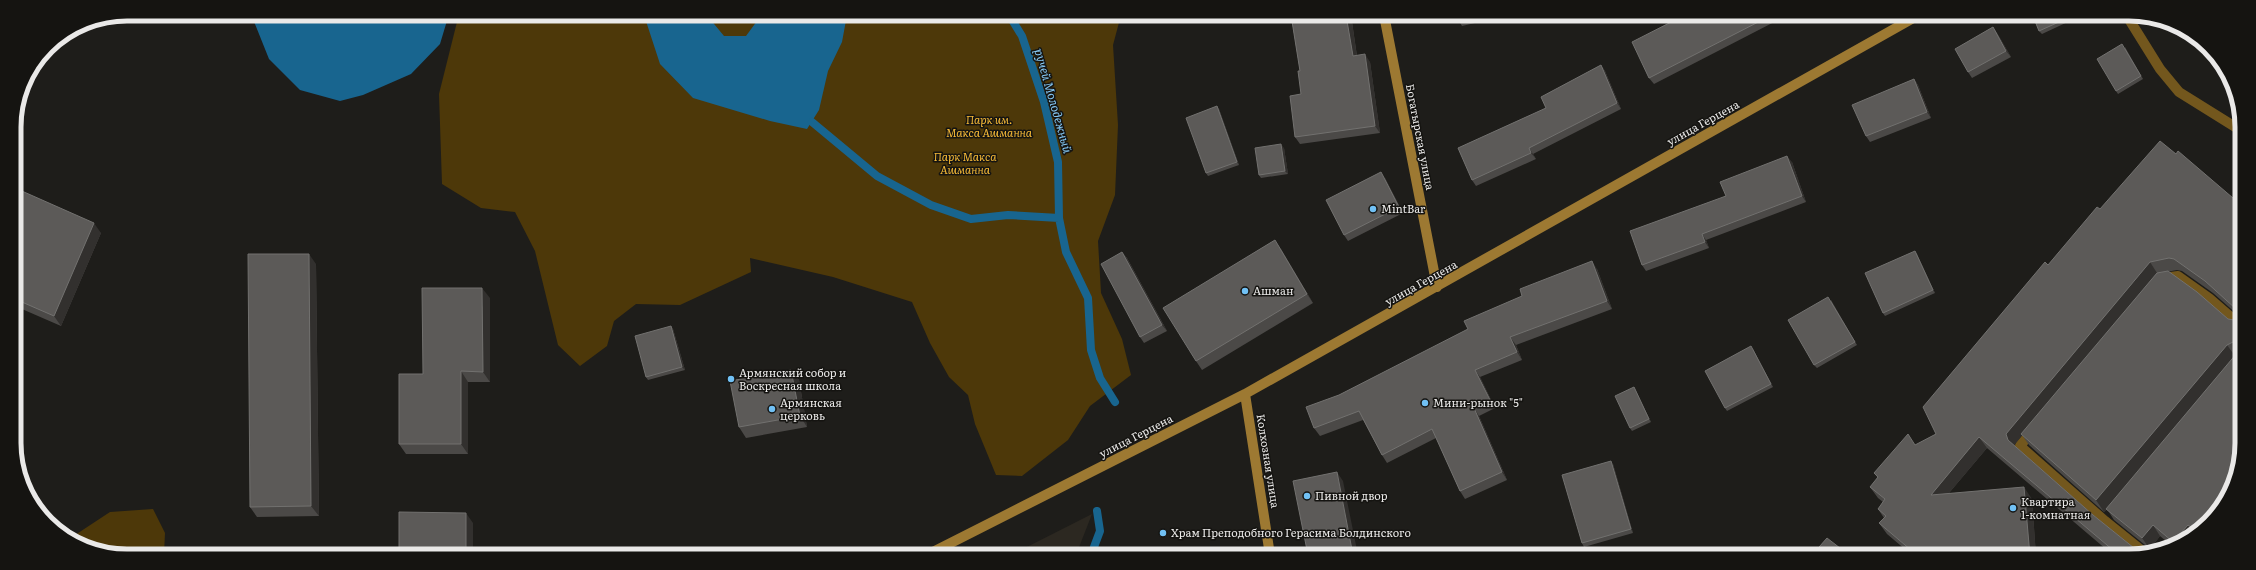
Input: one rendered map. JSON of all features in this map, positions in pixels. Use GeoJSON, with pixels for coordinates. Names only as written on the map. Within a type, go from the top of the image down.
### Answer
{"type":"FeatureCollection","features":[{"type":"Feature","properties":{"kind":"main road","name":"Богатырская улица"},"geometry":{"type":"LineString","coordinates":[[1385,21],[1437,287]]}},
{"type":"Feature","properties":{"kind":"main road","name":"улица Герцена"},"geometry":{"type":"LineString","coordinates":[[939,549],[1246,394],[1909,21]]}},
{"type":"Feature","properties":{"kind":"main road","name":"Колхозная улица"},"geometry":{"type":"LineString","coordinates":[[1246,394],[1269,549]]}},
{"type":"Feature","properties":{"kind":"street"},"geometry":{"type":"LineString","coordinates":[[2130,21],[2160,69],[2179,92],[2235,127]]}},
{"type":"Feature","properties":{"kind":"street"},"geometry":{"type":"LineString","coordinates":[[2157,284],[2162,278],[2178,276],[2210,298],[2235,320]]}},
{"type":"Feature","properties":{"kind":"street"},"geometry":{"type":"LineString","coordinates":[[2040,422],[2020,446],[2108,518],[2140,548]]}},
{"type":"Feature","properties":{"kind":"shaded area"},"geometry":{"type":"Polygon","coordinates":[[[1092,514],[1078,549],[1023,549],[1092,514]]]}},
{"type":"Feature","properties":{"kind":"green space","name":"Парк Макса Ашманна"},"geometry":{"type":"Polygon","coordinates":[[[457,21],[1119,21],[1113,45],[1118,125],[1115,195],[1098,241],[1101,293],[1122,339],[1131,375],[1090,406],[1068,440],[1022,476],[996,475],[975,424],[968,395],[949,377],[930,343],[912,302],[833,277],[750,258],[751,272],[680,305],[636,304],[614,321],[607,346],[580,366],[558,345],[535,251],[515,212],[481,208],[442,184],[439,94],[457,21]]]}},
{"type":"Feature","properties":{"kind":"green space"},"geometry":{"type":"Polygon","coordinates":[[[153,509],[165,533],[164,549],[120,549],[106,547],[75,535],[110,512],[153,509]]]}},
{"type":"Feature","properties":{"kind":"water"},"geometry":{"type":"Polygon","coordinates":[[[254,21],[447,21],[440,44],[411,74],[363,95],[340,101],[300,90],[269,59],[254,21]]]}},
{"type":"Feature","properties":{"kind":"water"},"geometry":{"type":"Polygon","coordinates":[[[646,21],[712,21],[724,36],[746,36],[757,21],[846,21],[842,42],[828,71],[819,110],[807,129],[770,121],[693,98],[660,64],[646,21]]]}},
{"type":"Feature","properties":{"kind":"building"},"geometry":{"type":"Polygon","coordinates":[[[1292,21],[1347,21],[1353,56],[1365,54],[1375,126],[1295,137],[1290,96],[1301,94],[1298,71],[1300,71],[1292,21]]]}},
{"type":"Feature","properties":{"kind":"building"},"geometry":{"type":"Polygon","coordinates":[[[1673,21],[1760,21],[1649,78],[1632,42],[1673,21]]]}},
{"type":"Feature","properties":{"kind":"building"},"geometry":{"type":"Polygon","coordinates":[[[2035,21],[2061,21],[2039,31],[2035,21]]]}},
{"type":"Feature","properties":{"kind":"building"},"geometry":{"type":"Polygon","coordinates":[[[1993,27],[2006,51],[1968,72],[1955,49],[1993,27]]]}},
{"type":"Feature","properties":{"kind":"building"},"geometry":{"type":"Polygon","coordinates":[[[2122,44],[2141,76],[2116,91],[2097,59],[2122,44]]]}},
{"type":"Feature","properties":{"kind":"building"},"geometry":{"type":"Polygon","coordinates":[[[1601,65],[1617,103],[1529,148],[1531,153],[1472,180],[1458,148],[1546,108],[1541,97],[1601,65]]]}},
{"type":"Feature","properties":{"kind":"building"},"geometry":{"type":"Polygon","coordinates":[[[1914,79],[1927,112],[1866,136],[1852,105],[1914,79]]]}},
{"type":"Feature","properties":{"kind":"building"},"geometry":{"type":"Polygon","coordinates":[[[1217,106],[1237,162],[1206,173],[1186,118],[1217,106]]]}},
{"type":"Feature","properties":{"kind":"building"},"geometry":{"type":"Polygon","coordinates":[[[2160,141],[2176,154],[2178,151],[2235,200],[2235,308],[2205,281],[2174,259],[2169,258],[2150,262],[2006,434],[2008,440],[2093,515],[2134,548],[2112,549],[1979,437],[1931,495],[2024,487],[2029,549],[1910,549],[1879,523],[1886,516],[1878,509],[1885,499],[1870,487],[1878,477],[1874,473],[1908,434],[1915,445],[1936,434],[1923,407],[2045,262],[2048,265],[2097,207],[2100,209],[2160,141]]]}},
{"type":"Feature","properties":{"kind":"building"},"geometry":{"type":"Polygon","coordinates":[[[1281,144],[1285,171],[1259,175],[1255,148],[1281,144]]]}},
{"type":"Feature","properties":{"kind":"building"},"geometry":{"type":"Polygon","coordinates":[[[1787,156],[1802,196],[1702,234],[1705,242],[1642,265],[1630,231],[1726,196],[1720,182],[1787,156]]]}},
{"type":"Feature","properties":{"kind":"building"},"geometry":{"type":"Polygon","coordinates":[[[1381,172],[1399,207],[1344,235],[1326,200],[1381,172]]]}},
{"type":"Feature","properties":{"kind":"building"},"geometry":{"type":"Polygon","coordinates":[[[21,191],[94,223],[54,316],[21,302],[21,191]]]}},
{"type":"Feature","properties":{"kind":"building"},"geometry":{"type":"Polygon","coordinates":[[[1275,240],[1307,294],[1196,361],[1163,308],[1275,240]]]}},
{"type":"Feature","properties":{"kind":"building"},"geometry":{"type":"Polygon","coordinates":[[[1915,251],[1933,290],[1883,313],[1865,273],[1915,251]]]}},
{"type":"Feature","properties":{"kind":"building"},"geometry":{"type":"Polygon","coordinates":[[[1122,252],[1162,325],[1140,337],[1101,264],[1122,252]]]}},
{"type":"Feature","properties":{"kind":"building"},"geometry":{"type":"Polygon","coordinates":[[[248,254],[309,254],[311,506],[250,507],[248,254]]]}},
{"type":"Feature","properties":{"kind":"building"},"geometry":{"type":"Polygon","coordinates":[[[1592,261],[1607,301],[1510,337],[1517,352],[1475,370],[1490,400],[1474,408],[1502,472],[1460,491],[1432,429],[1382,455],[1359,411],[1314,428],[1306,407],[1339,395],[1468,329],[1464,321],[1522,296],[1520,289],[1592,261]]]}},
{"type":"Feature","properties":{"kind":"building"},"geometry":{"type":"Polygon","coordinates":[[[2168,271],[2197,292],[2228,319],[2235,319],[2235,343],[2233,342],[2227,345],[2096,500],[2021,434],[2157,273],[2168,271]]]}},
{"type":"Feature","properties":{"kind":"building"},"geometry":{"type":"Polygon","coordinates":[[[422,288],[482,288],[483,372],[461,371],[461,444],[399,444],[399,374],[423,374],[422,288]]]}},
{"type":"Feature","properties":{"kind":"building"},"geometry":{"type":"Polygon","coordinates":[[[1828,297],[1855,342],[1814,365],[1788,320],[1828,297]]]}},
{"type":"Feature","properties":{"kind":"building"},"geometry":{"type":"Polygon","coordinates":[[[671,326],[682,367],[646,377],[635,336],[671,326]]]}},
{"type":"Feature","properties":{"kind":"building"},"geometry":{"type":"Polygon","coordinates":[[[1751,346],[1771,384],[1725,408],[1705,371],[1751,346]]]}},
{"type":"Feature","properties":{"kind":"building"},"geometry":{"type":"Polygon","coordinates":[[[2235,355],[2235,450],[2233,464],[2227,484],[2221,496],[2209,513],[2192,528],[2188,525],[2177,538],[2171,540],[2153,525],[2142,538],[2106,509],[2235,355]]]}},
{"type":"Feature","properties":{"kind":"building","name":"Армянская церковь"},"geometry":{"type":"Polygon","coordinates":[[[791,370],[800,416],[739,427],[730,381],[791,370]]]}},
{"type":"Feature","properties":{"kind":"building"},"geometry":{"type":"Polygon","coordinates":[[[1634,387],[1649,419],[1630,428],[1615,396],[1634,387]]]}},
{"type":"Feature","properties":{"kind":"building"},"geometry":{"type":"Polygon","coordinates":[[[1611,461],[1631,529],[1582,543],[1562,475],[1611,461]]]}},
{"type":"Feature","properties":{"kind":"building"},"geometry":{"type":"Polygon","coordinates":[[[1337,472],[1352,549],[1307,549],[1293,481],[1337,472]]]}},
{"type":"Feature","properties":{"kind":"building"},"geometry":{"type":"Polygon","coordinates":[[[399,512],[466,513],[466,549],[399,549],[399,512]]]}},
{"type":"Feature","properties":{"kind":"building"},"geometry":{"type":"Polygon","coordinates":[[[1827,538],[1841,549],[1817,549],[1827,538]]]}},
{"type":"Feature","properties":{"kind":"waterway","name":"ручей Молодежный"},"geometry":{"type":"LineString","coordinates":[[1013,21],[1022,36],[1044,102],[1058,162],[1059,218],[1066,252],[1088,298],[1091,350],[1100,378],[1115,402]]}},
{"type":"Feature","properties":{"kind":"waterway"},"geometry":{"type":"LineString","coordinates":[[812,122],[877,176],[931,205],[971,219],[1008,215],[1059,218]]}},
{"type":"Feature","properties":{"kind":"waterway","name":"ручей Молодежный"},"geometry":{"type":"LineString","coordinates":[[1093,549],[1100,531],[1097,511]]}},
{"type":"Feature","properties":{"kind":"place","name":"MintBar"},"geometry":{"type":"Point","coordinates":[1373,209]}},
{"type":"Feature","properties":{"kind":"place","name":"Ашман"},"geometry":{"type":"Point","coordinates":[1245,291]}},
{"type":"Feature","properties":{"kind":"place","name":"Армянский собор и Воскресная школа"},"geometry":{"type":"Point","coordinates":[731,379]}},
{"type":"Feature","properties":{"kind":"place","name":"Мини-рынок \"5\""},"geometry":{"type":"Point","coordinates":[1425,403]}},
{"type":"Feature","properties":{"kind":"place","name":"Армянская церковь"},"geometry":{"type":"Point","coordinates":[772,409]}},
{"type":"Feature","properties":{"kind":"place","name":"Пивной двор"},"geometry":{"type":"Point","coordinates":[1307,496]}},
{"type":"Feature","properties":{"kind":"place","name":"Квартира 1-комнатная"},"geometry":{"type":"Point","coordinates":[2013,508]}},
{"type":"Feature","properties":{"kind":"place","name":"Храм Преподобного Герасима Болдинского"},"geometry":{"type":"Point","coordinates":[1163,533]}},
{"type":"Feature","properties":{"kind":"park label","name":"Парк им. Макса Ашманна"},"geometry":{"type":"Point","coordinates":[989,126]}}]}
